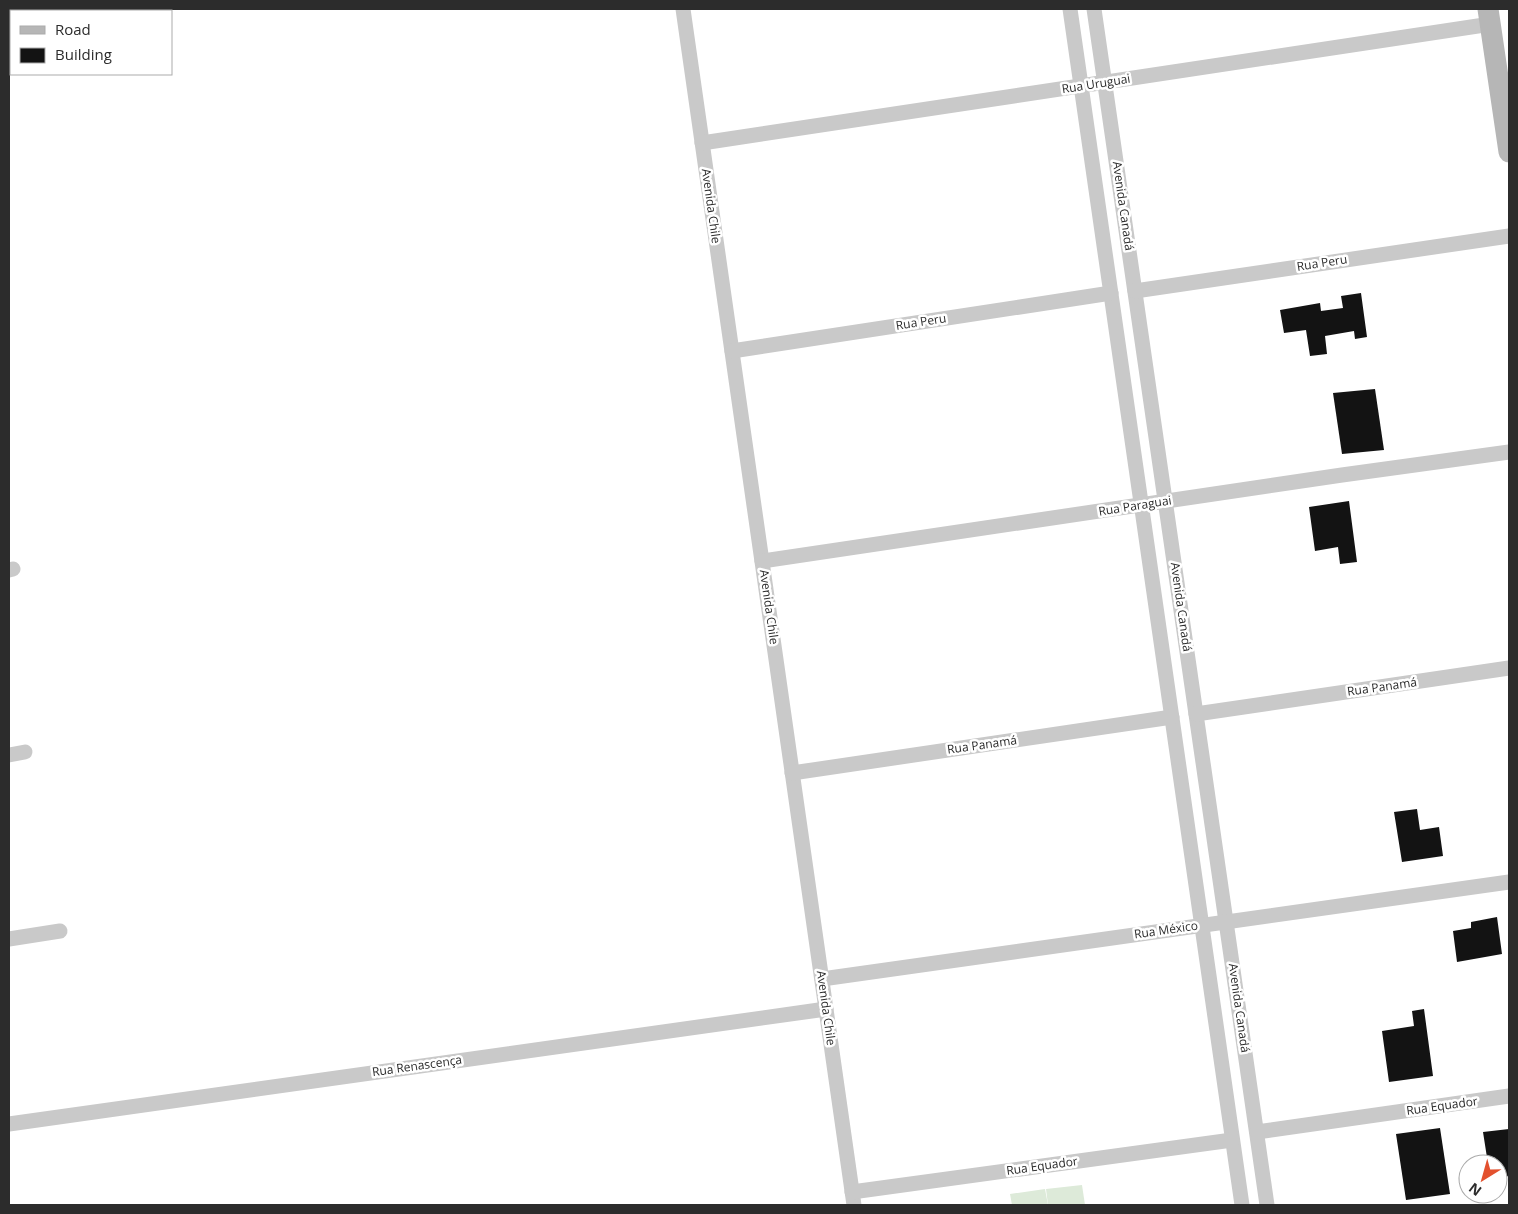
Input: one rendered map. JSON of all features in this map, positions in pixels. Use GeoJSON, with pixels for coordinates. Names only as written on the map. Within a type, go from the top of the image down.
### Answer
{"type":"FeatureCollection","features":[{"type":"Feature","properties":{"kind":"main road"},"geometry":{"type":"LineString","coordinates":[[1489,16],[1509,152]]}},
{"type":"Feature","properties":{"kind":"street","name":"Avenida Chile"},"geometry":{"type":"LineString","coordinates":[[683,9],[853,1199]]}},
{"type":"Feature","properties":{"kind":"street","name":"Avenida Canadá"},"geometry":{"type":"LineString","coordinates":[[1070,9],[1242,1205]]}},
{"type":"Feature","properties":{"kind":"street","name":"Avenida Canadá"},"geometry":{"type":"LineString","coordinates":[[1094,9],[1267,1205]]}},
{"type":"Feature","properties":{"kind":"street","name":"Rua Uruguai"},"geometry":{"type":"LineString","coordinates":[[702,143],[1081,86],[1489,16]]}},
{"type":"Feature","properties":{"kind":"street","name":"Rua Peru"},"geometry":{"type":"LineString","coordinates":[[1135,291],[1509,236]]}},
{"type":"Feature","properties":{"kind":"street","name":"Rua Peru"},"geometry":{"type":"LineString","coordinates":[[732,351],[1111,293]]}},
{"type":"Feature","properties":{"kind":"street","name":"Rua Paraguai"},"geometry":{"type":"LineString","coordinates":[[762,561],[1509,452]]}},
{"type":"Feature","properties":{"kind":"street","name":"Rua Panamá"},"geometry":{"type":"LineString","coordinates":[[1196,714],[1509,668]]}},
{"type":"Feature","properties":{"kind":"street","name":"Rua Panamá"},"geometry":{"type":"LineString","coordinates":[[792,772],[1172,717]]}},
{"type":"Feature","properties":{"kind":"street"},"geometry":{"type":"LineString","coordinates":[[9,755],[25,752]]}},
{"type":"Feature","properties":{"kind":"street","name":"Rua México"},"geometry":{"type":"LineString","coordinates":[[822,979],[1509,882]]}},
{"type":"Feature","properties":{"kind":"street"},"geometry":{"type":"LineString","coordinates":[[9,939],[60,931]]}},
{"type":"Feature","properties":{"kind":"street","name":"Rua Renascença"},"geometry":{"type":"LineString","coordinates":[[9,1124],[826,1009]]}},
{"type":"Feature","properties":{"kind":"street","name":"Rua Equador"},"geometry":{"type":"LineString","coordinates":[[1256,1132],[1509,1096]]}},
{"type":"Feature","properties":{"kind":"street","name":"Rua Equador"},"geometry":{"type":"LineString","coordinates":[[853,1199],[1232,1140]]}},
{"type":"Feature","properties":{"kind":"green space"},"geometry":{"type":"Polygon","coordinates":[[[1082,1185],[1085,1205],[1048,1205],[1046,1189],[1082,1185]]]}},
{"type":"Feature","properties":{"kind":"green space"},"geometry":{"type":"Polygon","coordinates":[[[1045,1189],[1048,1205],[1012,1205],[1010,1194],[1045,1189]]]}},
{"type":"Feature","properties":{"kind":"building"},"geometry":{"type":"Polygon","coordinates":[[[1361,293],[1367,337],[1355,339],[1354,331],[1325,336],[1327,354],[1310,356],[1306,330],[1284,333],[1280,310],[1320,303],[1321,311],[1343,308],[1341,296],[1361,293]]]}},
{"type":"Feature","properties":{"kind":"building"},"geometry":{"type":"Polygon","coordinates":[[[1375,389],[1384,450],[1342,454],[1333,393],[1375,389]]]}},
{"type":"Feature","properties":{"kind":"building"},"geometry":{"type":"Polygon","coordinates":[[[1349,501],[1357,562],[1340,564],[1338,547],[1315,551],[1309,507],[1349,501]]]}},
{"type":"Feature","properties":{"kind":"building"},"geometry":{"type":"Polygon","coordinates":[[[1417,809],[1420,830],[1439,827],[1443,856],[1402,862],[1394,812],[1417,809]]]}},
{"type":"Feature","properties":{"kind":"building"},"geometry":{"type":"Polygon","coordinates":[[[1497,917],[1502,954],[1457,962],[1453,931],[1471,928],[1471,922],[1497,917]]]}},
{"type":"Feature","properties":{"kind":"building"},"geometry":{"type":"Polygon","coordinates":[[[1424,1009],[1433,1076],[1389,1082],[1382,1031],[1414,1026],[1412,1011],[1424,1009]]]}},
{"type":"Feature","properties":{"kind":"building"},"geometry":{"type":"Polygon","coordinates":[[[1440,1128],[1450,1194],[1406,1200],[1396,1134],[1440,1128]]]}},
{"type":"Feature","properties":{"kind":"building"},"geometry":{"type":"Polygon","coordinates":[[[1509,1129],[1509,1176],[1508,1154],[1486,1154],[1483,1132],[1509,1129]]]}}]}
